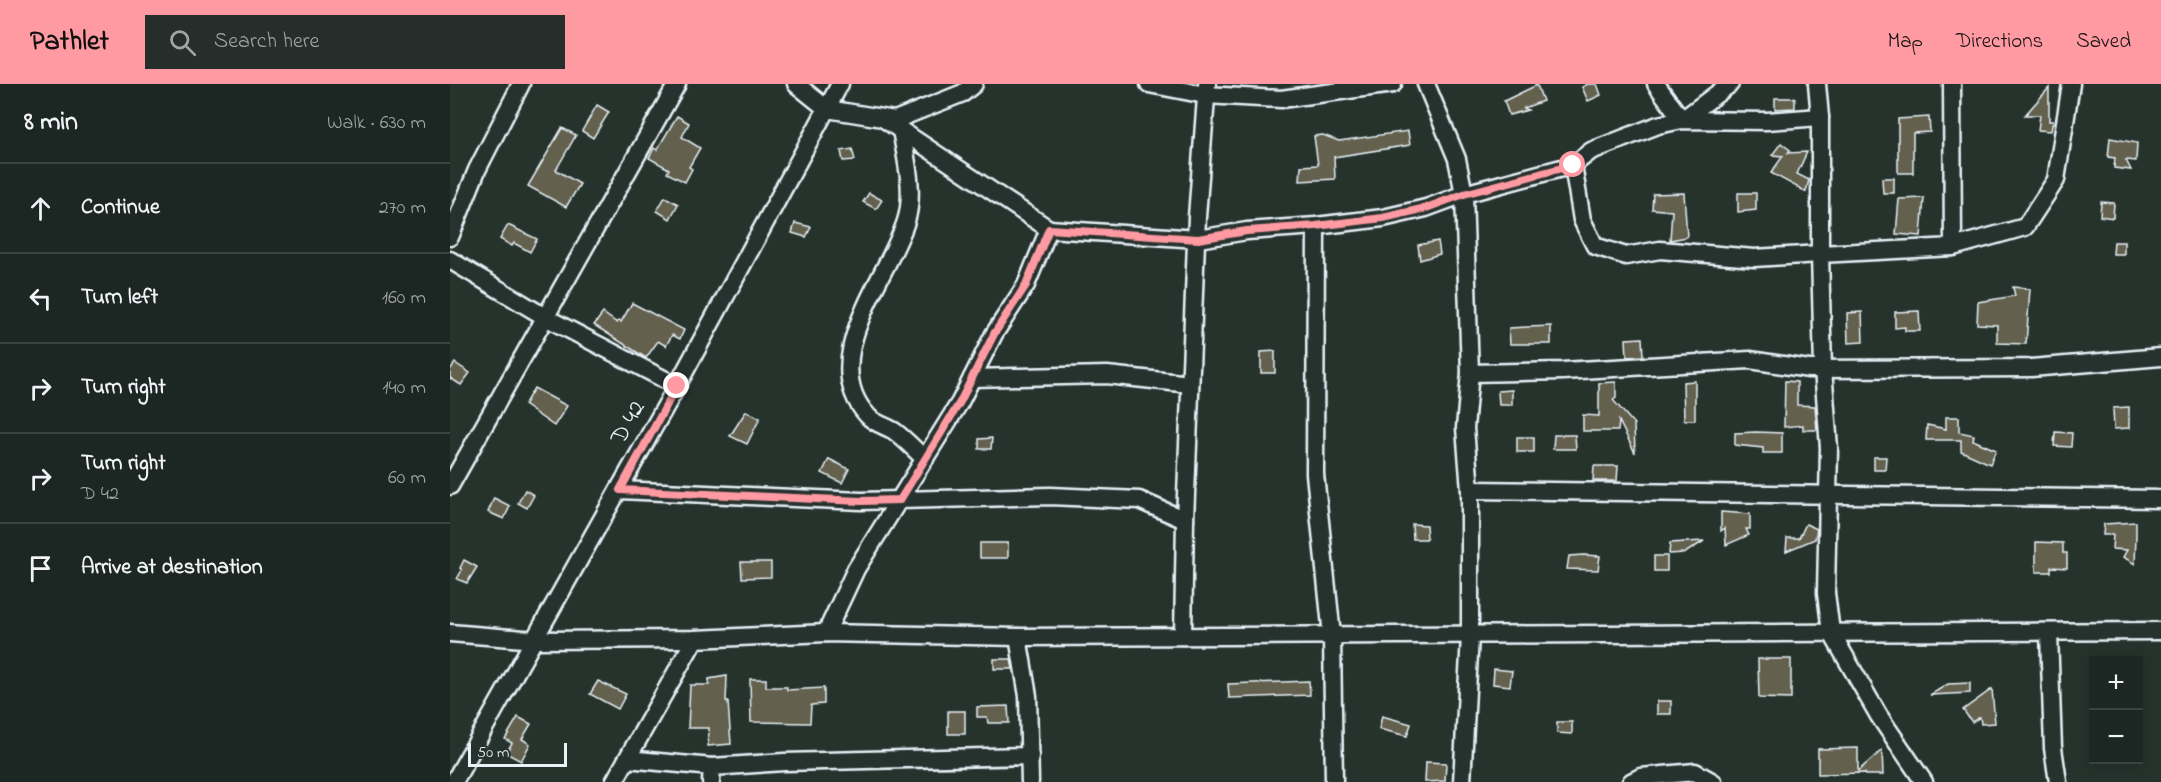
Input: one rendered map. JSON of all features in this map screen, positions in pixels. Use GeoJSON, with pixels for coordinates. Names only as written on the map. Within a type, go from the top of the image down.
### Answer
{"type":"FeatureCollection","features":[{"type":"Feature","properties":{"kind":"street"},"geometry":{"type":"LineString","coordinates":[[450,237],[477,170],[521,84]]}},
{"type":"Feature","properties":{"kind":"street"},"geometry":{"type":"LineString","coordinates":[[450,486],[677,84]]}},
{"type":"Feature","properties":{"kind":"street"},"geometry":{"type":"LineString","coordinates":[[796,84],[827,109],[884,119],[902,119],[963,93],[974,84]]}},
{"type":"Feature","properties":{"kind":"street","name":"D 42"},"geometry":{"type":"LineString","coordinates":[[454,782],[620,490],[840,84]]}},
{"type":"Feature","properties":{"kind":"street"},"geometry":{"type":"LineString","coordinates":[[1149,84],[1281,99],[1393,84]]}},
{"type":"Feature","properties":{"kind":"street"},"geometry":{"type":"LineString","coordinates":[[1426,84],[1457,159],[1464,194],[1470,373],[1465,428],[1470,490],[1470,636],[1462,782]]}},
{"type":"Feature","properties":{"kind":"street"},"geometry":{"type":"LineString","coordinates":[[1656,84],[1682,120]]}},
{"type":"Feature","properties":{"kind":"street"},"geometry":{"type":"LineString","coordinates":[[1682,120],[1730,84]]}},
{"type":"Feature","properties":{"kind":"street"},"geometry":{"type":"LineString","coordinates":[[1817,84],[1820,117],[1823,369],[1829,448],[1826,593],[1831,632],[1919,780]]}},
{"type":"Feature","properties":{"kind":"street"},"geometry":{"type":"LineString","coordinates":[[1952,84],[1953,247]]}},
{"type":"Feature","properties":{"kind":"street"},"geometry":{"type":"LineString","coordinates":[[1573,165],[1582,220],[1595,246],[1626,256],[1660,250],[1754,258],[1953,247],[2025,226],[2056,180],[2071,84]]}},
{"type":"Feature","properties":{"kind":"street"},"geometry":{"type":"LineString","coordinates":[[1183,636],[1190,384],[1206,90]]}},
{"type":"Feature","properties":{"kind":"street"},"geometry":{"type":"LineString","coordinates":[[884,119],[1049,229],[1198,239],[1247,231],[1383,218],[1426,208],[1464,194],[1573,165],[1591,151],[1658,125],[1682,120],[1767,121],[1820,117]]}},
{"type":"Feature","properties":{"kind":"street"},"geometry":{"type":"LineString","coordinates":[[901,130],[909,191],[907,220],[860,316],[849,359],[854,396],[867,417],[895,432],[925,459]]}},
{"type":"Feature","properties":{"kind":"street"},"geometry":{"type":"LineString","coordinates":[[1316,226],[1315,474],[1332,636],[1334,782]]}},
{"type":"Feature","properties":{"kind":"street"},"geometry":{"type":"LineString","coordinates":[[826,633],[856,569],[925,459],[972,378],[994,334],[1026,285],[1049,229]]}},
{"type":"Feature","properties":{"kind":"street"},"geometry":{"type":"LineString","coordinates":[[450,260],[545,317],[677,386]]}},
{"type":"Feature","properties":{"kind":"street"},"geometry":{"type":"LineString","coordinates":[[1470,373],[1563,371],[1750,360],[1823,369],[2031,368],[2161,357]]}},
{"type":"Feature","properties":{"kind":"street"},"geometry":{"type":"LineString","coordinates":[[972,378],[1107,375],[1190,384]]}},
{"type":"Feature","properties":{"kind":"street"},"geometry":{"type":"LineString","coordinates":[[620,490],[861,501],[1050,496],[1139,500],[1185,520]]}},
{"type":"Feature","properties":{"kind":"street"},"geometry":{"type":"LineString","coordinates":[[1470,490],[2161,499]]}},
{"type":"Feature","properties":{"kind":"street"},"geometry":{"type":"LineString","coordinates":[[450,633],[536,640],[695,639],[826,633],[1018,637],[1831,632],[2049,634],[2161,631]]}},
{"type":"Feature","properties":{"kind":"street"},"geometry":{"type":"LineString","coordinates":[[2049,634],[2053,748],[2058,782]]}},
{"type":"Feature","properties":{"kind":"street"},"geometry":{"type":"LineString","coordinates":[[1018,637],[1028,696],[1030,782]]}},
{"type":"Feature","properties":{"kind":"street"},"geometry":{"type":"LineString","coordinates":[[614,782],[695,639]]}},
{"type":"Feature","properties":{"kind":"street"},"geometry":{"type":"LineString","coordinates":[[627,759],[711,775],[784,762],[1030,756]]}},
{"type":"Feature","properties":{"kind":"street"},"geometry":{"type":"LineString","coordinates":[[1631,782],[1641,777],[1695,772],[1713,782]]}},
{"type":"Feature","properties":{"kind":"building"},"geometry":{"type":"Polygon","coordinates":[[[1597,84],[1601,95],[1588,101],[1582,87],[1597,84]]]}},
{"type":"Feature","properties":{"kind":"building"},"geometry":{"type":"Polygon","coordinates":[[[1537,85],[1543,101],[1524,108],[1528,110],[1509,115],[1504,101],[1537,85]]]}},
{"type":"Feature","properties":{"kind":"building"},"geometry":{"type":"Polygon","coordinates":[[[2049,88],[2049,121],[2053,121],[2051,131],[2038,130],[2040,115],[2025,115],[2049,88]]]}},
{"type":"Feature","properties":{"kind":"building"},"geometry":{"type":"Polygon","coordinates":[[[1775,98],[1795,98],[1795,108],[1775,109],[1775,98]]]}},
{"type":"Feature","properties":{"kind":"building"},"geometry":{"type":"Polygon","coordinates":[[[597,105],[609,112],[593,138],[582,131],[597,105]]]}},
{"type":"Feature","properties":{"kind":"building"},"geometry":{"type":"Polygon","coordinates":[[[677,116],[689,123],[682,137],[700,148],[689,167],[692,169],[685,182],[667,173],[669,169],[649,158],[654,148],[657,150],[677,116]]]}},
{"type":"Feature","properties":{"kind":"building"},"geometry":{"type":"Polygon","coordinates":[[[1929,117],[1930,132],[1913,133],[1913,173],[1898,173],[1898,119],[1929,117]]]}},
{"type":"Feature","properties":{"kind":"building"},"geometry":{"type":"Polygon","coordinates":[[[562,128],[576,135],[556,170],[580,184],[566,207],[528,186],[562,128]]]}},
{"type":"Feature","properties":{"kind":"building"},"geometry":{"type":"Polygon","coordinates":[[[1408,131],[1410,145],[1334,157],[1335,179],[1300,181],[1301,166],[1318,165],[1314,136],[1323,135],[1339,141],[1408,131]]]}},
{"type":"Feature","properties":{"kind":"building"},"geometry":{"type":"Polygon","coordinates":[[[2110,138],[2137,143],[2136,161],[2126,160],[2131,170],[2114,168],[2115,158],[2108,157],[2110,138]]]}},
{"type":"Feature","properties":{"kind":"building"},"geometry":{"type":"Polygon","coordinates":[[[1781,143],[1790,150],[1788,153],[1807,152],[1797,174],[1809,180],[1806,192],[1771,173],[1783,156],[1772,155],[1781,143]]]}},
{"type":"Feature","properties":{"kind":"building"},"geometry":{"type":"Polygon","coordinates":[[[852,149],[855,160],[843,161],[841,151],[852,149]]]}},
{"type":"Feature","properties":{"kind":"building"},"geometry":{"type":"Polygon","coordinates":[[[1882,178],[1894,178],[1894,193],[1883,193],[1882,178]]]}},
{"type":"Feature","properties":{"kind":"building"},"geometry":{"type":"Polygon","coordinates":[[[869,193],[882,200],[876,209],[863,202],[869,193]]]}},
{"type":"Feature","properties":{"kind":"building"},"geometry":{"type":"Polygon","coordinates":[[[1684,193],[1687,237],[1670,240],[1672,211],[1652,209],[1653,194],[1684,193]]]}},
{"type":"Feature","properties":{"kind":"building"},"geometry":{"type":"Polygon","coordinates":[[[1738,193],[1756,193],[1756,210],[1738,212],[1738,193]]]}},
{"type":"Feature","properties":{"kind":"building"},"geometry":{"type":"Polygon","coordinates":[[[665,197],[678,204],[670,219],[657,211],[665,197]]]}},
{"type":"Feature","properties":{"kind":"building"},"geometry":{"type":"Polygon","coordinates":[[[1924,198],[1921,236],[1896,234],[1899,199],[1924,198]]]}},
{"type":"Feature","properties":{"kind":"building"},"geometry":{"type":"Polygon","coordinates":[[[2101,202],[2114,203],[2113,218],[2100,216],[2101,202]]]}},
{"type":"Feature","properties":{"kind":"building"},"geometry":{"type":"Polygon","coordinates":[[[795,223],[811,227],[806,237],[792,233],[795,223]]]}},
{"type":"Feature","properties":{"kind":"building"},"geometry":{"type":"Polygon","coordinates":[[[508,225],[537,239],[530,252],[514,243],[512,246],[500,239],[508,225]]]}},
{"type":"Feature","properties":{"kind":"building"},"geometry":{"type":"Polygon","coordinates":[[[1438,241],[1440,254],[1420,260],[1418,245],[1438,241]]]}},
{"type":"Feature","properties":{"kind":"building"},"geometry":{"type":"Polygon","coordinates":[[[2114,242],[2124,242],[2124,254],[2113,254],[2114,242]]]}},
{"type":"Feature","properties":{"kind":"building"},"geometry":{"type":"Polygon","coordinates":[[[2013,287],[2030,289],[2026,344],[1997,343],[1997,325],[1977,324],[1978,302],[2015,296],[2013,287]]]}},
{"type":"Feature","properties":{"kind":"building"},"geometry":{"type":"Polygon","coordinates":[[[632,303],[684,330],[680,339],[672,335],[666,346],[658,341],[646,358],[594,325],[603,313],[617,323],[619,320],[621,322],[632,303]]]}},
{"type":"Feature","properties":{"kind":"building"},"geometry":{"type":"Polygon","coordinates":[[[1919,311],[1920,331],[1905,331],[1905,327],[1895,328],[1895,312],[1919,311]]]}},
{"type":"Feature","properties":{"kind":"building"},"geometry":{"type":"Polygon","coordinates":[[[1862,312],[1863,342],[1848,343],[1847,313],[1862,312]]]}},
{"type":"Feature","properties":{"kind":"building"},"geometry":{"type":"Polygon","coordinates":[[[1551,326],[1551,344],[1510,344],[1509,328],[1551,326]]]}},
{"type":"Feature","properties":{"kind":"building"},"geometry":{"type":"Polygon","coordinates":[[[1642,338],[1643,356],[1627,357],[1626,339],[1642,338]]]}},
{"type":"Feature","properties":{"kind":"building"},"geometry":{"type":"Polygon","coordinates":[[[1275,351],[1275,373],[1261,373],[1261,352],[1275,351]]]}},
{"type":"Feature","properties":{"kind":"building"},"geometry":{"type":"Polygon","coordinates":[[[455,363],[470,373],[461,385],[450,378],[450,370],[455,363]]]}},
{"type":"Feature","properties":{"kind":"building"},"geometry":{"type":"Polygon","coordinates":[[[1695,381],[1695,420],[1684,420],[1683,382],[1695,381]]]}},
{"type":"Feature","properties":{"kind":"building"},"geometry":{"type":"Polygon","coordinates":[[[1785,381],[1797,382],[1797,405],[1815,406],[1817,430],[1803,430],[1803,425],[1784,427],[1785,381]]]}},
{"type":"Feature","properties":{"kind":"building"},"geometry":{"type":"Polygon","coordinates":[[[1616,382],[1616,398],[1613,400],[1634,424],[1635,453],[1619,421],[1618,431],[1583,431],[1583,415],[1599,416],[1599,383],[1616,382]]]}},
{"type":"Feature","properties":{"kind":"building"},"geometry":{"type":"Polygon","coordinates":[[[534,388],[567,406],[554,426],[524,405],[534,388]]]}},
{"type":"Feature","properties":{"kind":"building"},"geometry":{"type":"Polygon","coordinates":[[[1512,390],[1512,405],[1499,405],[1498,391],[1512,390]]]}},
{"type":"Feature","properties":{"kind":"building"},"geometry":{"type":"Polygon","coordinates":[[[2129,407],[2129,428],[2114,429],[2113,408],[2129,407]]]}},
{"type":"Feature","properties":{"kind":"building"},"geometry":{"type":"Polygon","coordinates":[[[746,411],[760,418],[747,444],[730,436],[746,411]]]}},
{"type":"Feature","properties":{"kind":"building"},"geometry":{"type":"Polygon","coordinates":[[[1946,417],[1959,417],[1959,432],[1974,435],[1973,440],[1996,450],[1990,464],[1961,451],[1961,440],[1926,440],[1927,425],[1946,429],[1946,417]]]}},
{"type":"Feature","properties":{"kind":"building"},"geometry":{"type":"Polygon","coordinates":[[[2055,432],[2072,433],[2071,447],[2054,446],[2055,432]]]}},
{"type":"Feature","properties":{"kind":"building"},"geometry":{"type":"Polygon","coordinates":[[[1735,433],[1782,433],[1782,453],[1763,453],[1763,448],[1735,445],[1735,433]]]}},
{"type":"Feature","properties":{"kind":"building"},"geometry":{"type":"Polygon","coordinates":[[[1554,435],[1575,435],[1576,449],[1553,449],[1554,435]]]}},
{"type":"Feature","properties":{"kind":"building"},"geometry":{"type":"Polygon","coordinates":[[[1517,437],[1534,437],[1534,452],[1517,452],[1517,437]]]}},
{"type":"Feature","properties":{"kind":"building"},"geometry":{"type":"Polygon","coordinates":[[[992,438],[991,449],[979,449],[979,439],[992,438]]]}},
{"type":"Feature","properties":{"kind":"building"},"geometry":{"type":"Polygon","coordinates":[[[1874,457],[1886,457],[1885,470],[1874,470],[1874,457]]]}},
{"type":"Feature","properties":{"kind":"building"},"geometry":{"type":"Polygon","coordinates":[[[829,459],[849,469],[842,483],[822,473],[829,459]]]}},
{"type":"Feature","properties":{"kind":"building"},"geometry":{"type":"Polygon","coordinates":[[[1594,466],[1618,466],[1617,481],[1593,481],[1594,466]]]}},
{"type":"Feature","properties":{"kind":"building"},"geometry":{"type":"Polygon","coordinates":[[[525,490],[534,495],[527,508],[518,503],[525,490]]]}},
{"type":"Feature","properties":{"kind":"building"},"geometry":{"type":"Polygon","coordinates":[[[494,498],[510,506],[504,519],[488,512],[494,498]]]}},
{"type":"Feature","properties":{"kind":"building"},"geometry":{"type":"Polygon","coordinates":[[[1721,512],[1750,514],[1750,529],[1746,529],[1749,535],[1726,545],[1725,528],[1721,531],[1721,512]]]}},
{"type":"Feature","properties":{"kind":"building"},"geometry":{"type":"Polygon","coordinates":[[[2136,522],[2135,564],[2123,557],[2127,550],[2112,549],[2113,535],[2103,535],[2104,524],[2136,522]]]}},
{"type":"Feature","properties":{"kind":"building"},"geometry":{"type":"Polygon","coordinates":[[[1412,524],[1426,525],[1427,539],[1413,539],[1412,524]]]}},
{"type":"Feature","properties":{"kind":"building"},"geometry":{"type":"Polygon","coordinates":[[[1806,524],[1817,529],[1815,539],[1786,551],[1787,538],[1799,538],[1806,524]]]}},
{"type":"Feature","properties":{"kind":"building"},"geometry":{"type":"Polygon","coordinates":[[[1704,541],[1685,553],[1669,554],[1670,543],[1704,541]]]}},
{"type":"Feature","properties":{"kind":"building"},"geometry":{"type":"Polygon","coordinates":[[[2036,542],[2063,543],[2063,553],[2067,553],[2067,568],[2051,567],[2051,572],[2036,572],[2036,542]]]}},
{"type":"Feature","properties":{"kind":"building"},"geometry":{"type":"Polygon","coordinates":[[[980,543],[1008,543],[1008,558],[980,558],[980,543]]]}},
{"type":"Feature","properties":{"kind":"building"},"geometry":{"type":"Polygon","coordinates":[[[1569,556],[1600,556],[1598,570],[1567,569],[1569,556]]]}},
{"type":"Feature","properties":{"kind":"building"},"geometry":{"type":"Polygon","coordinates":[[[1654,556],[1667,556],[1667,571],[1654,571],[1654,556]]]}},
{"type":"Feature","properties":{"kind":"building"},"geometry":{"type":"Polygon","coordinates":[[[464,560],[477,567],[467,583],[457,579],[464,560]]]}},
{"type":"Feature","properties":{"kind":"building"},"geometry":{"type":"Polygon","coordinates":[[[741,562],[771,562],[771,577],[742,578],[741,562]]]}},
{"type":"Feature","properties":{"kind":"building"},"geometry":{"type":"Polygon","coordinates":[[[994,659],[1011,659],[1013,669],[994,669],[994,659]]]}},
{"type":"Feature","properties":{"kind":"building"},"geometry":{"type":"Polygon","coordinates":[[[1758,659],[1791,659],[1791,699],[1759,698],[1758,659]]]}},
{"type":"Feature","properties":{"kind":"building"},"geometry":{"type":"Polygon","coordinates":[[[1494,669],[1512,671],[1510,686],[1493,684],[1494,669]]]}},
{"type":"Feature","properties":{"kind":"building"},"geometry":{"type":"Polygon","coordinates":[[[727,676],[726,702],[728,702],[731,744],[708,746],[709,728],[688,728],[690,685],[709,685],[709,679],[727,676]]]}},
{"type":"Feature","properties":{"kind":"building"},"geometry":{"type":"Polygon","coordinates":[[[750,679],[766,679],[766,687],[787,687],[787,690],[824,688],[824,704],[811,705],[810,723],[751,722],[750,679]]]}},
{"type":"Feature","properties":{"kind":"building"},"geometry":{"type":"Polygon","coordinates":[[[598,681],[626,694],[618,709],[590,694],[598,681]]]}},
{"type":"Feature","properties":{"kind":"building"},"geometry":{"type":"Polygon","coordinates":[[[1309,681],[1310,695],[1229,698],[1228,684],[1309,681]]]}},
{"type":"Feature","properties":{"kind":"building"},"geometry":{"type":"Polygon","coordinates":[[[1970,683],[1970,693],[1930,695],[1948,684],[1970,683]]]}},
{"type":"Feature","properties":{"kind":"building"},"geometry":{"type":"Polygon","coordinates":[[[1992,689],[1995,723],[1981,724],[1980,717],[1972,722],[1963,710],[1992,689]]]}},
{"type":"Feature","properties":{"kind":"building"},"geometry":{"type":"Polygon","coordinates":[[[1657,701],[1671,701],[1671,714],[1657,714],[1657,701]]]}},
{"type":"Feature","properties":{"kind":"building"},"geometry":{"type":"Polygon","coordinates":[[[1008,706],[1009,723],[988,723],[987,717],[977,717],[977,707],[1008,706]]]}},
{"type":"Feature","properties":{"kind":"building"},"geometry":{"type":"Polygon","coordinates":[[[948,711],[965,711],[965,734],[948,734],[948,711]]]}},
{"type":"Feature","properties":{"kind":"building"},"geometry":{"type":"Polygon","coordinates":[[[1382,716],[1411,724],[1407,736],[1379,729],[1382,716]]]}},
{"type":"Feature","properties":{"kind":"building"},"geometry":{"type":"Polygon","coordinates":[[[518,717],[531,724],[522,739],[530,744],[521,761],[506,753],[512,743],[505,739],[518,717]]]}},
{"type":"Feature","properties":{"kind":"building"},"geometry":{"type":"Polygon","coordinates":[[[1557,722],[1572,722],[1572,734],[1557,733],[1557,722]]]}},
{"type":"Feature","properties":{"kind":"building"},"geometry":{"type":"Polygon","coordinates":[[[1858,748],[1858,771],[1882,750],[1883,775],[1818,774],[1818,749],[1858,748]]]}},
{"type":"Feature","properties":{"kind":"building"},"geometry":{"type":"Polygon","coordinates":[[[1426,762],[1446,763],[1445,781],[1425,782],[1426,762]]]}},
{"type":"Feature","properties":{"kind":"route"},"geometry":{"type":"LineString","coordinates":[[677,386],[620,490],[861,501],[900,500],[960,402],[994,334],[1026,285],[1049,229],[1198,239],[1247,231],[1383,218],[1426,208],[1464,194],[1573,165]]}}]}
